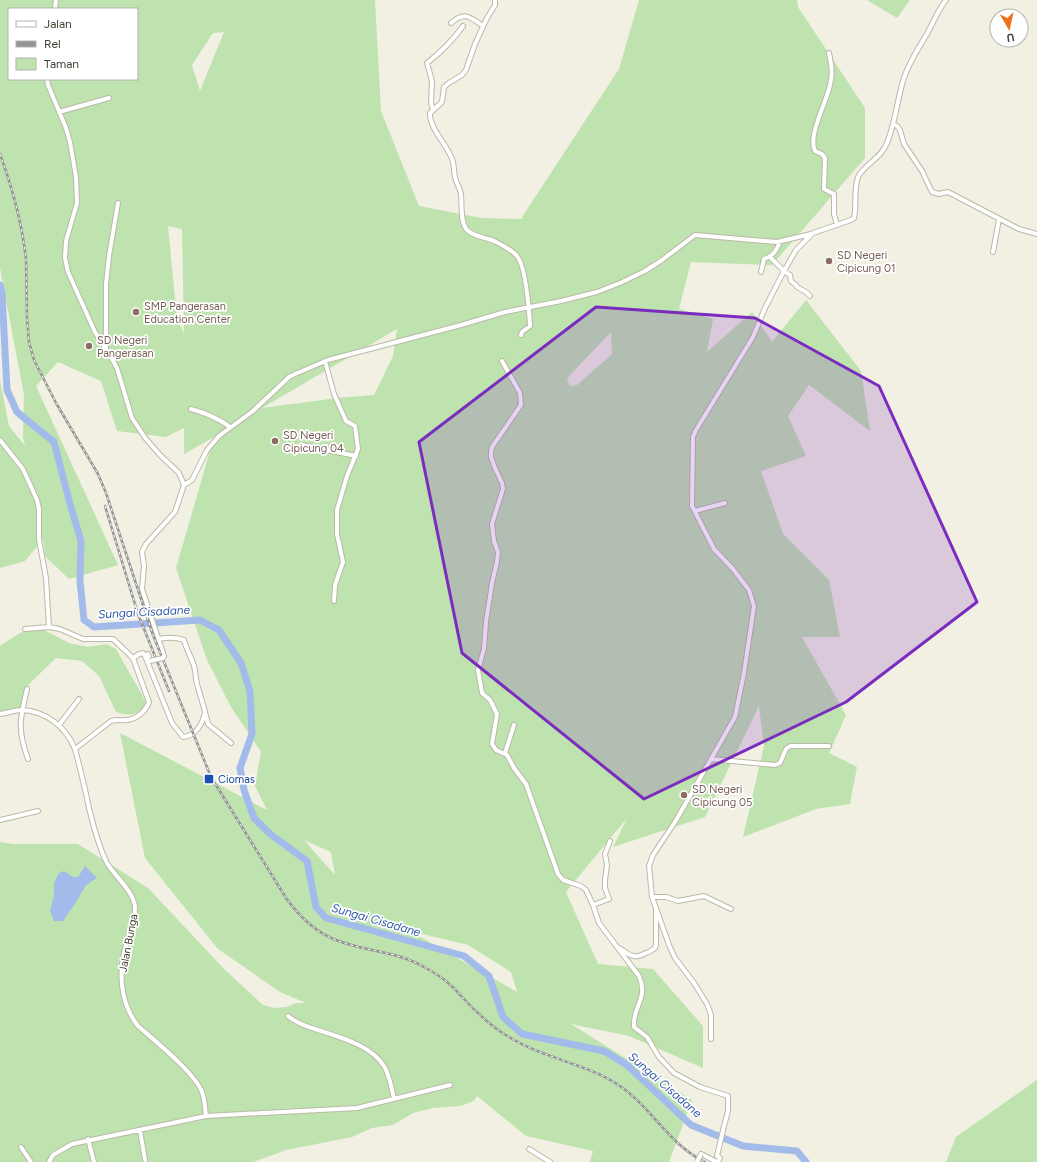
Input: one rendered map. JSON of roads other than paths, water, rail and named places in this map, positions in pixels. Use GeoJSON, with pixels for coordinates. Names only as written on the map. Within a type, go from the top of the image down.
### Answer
{"type":"FeatureCollection","features":[{"type":"Feature","properties":{"kind":"street"},"geometry":{"type":"LineString","coordinates":[[495,0],[495,5],[483,26],[466,70],[462,75],[444,87],[443,100],[438,107],[430,113],[430,120],[451,156],[460,193],[463,222],[466,229],[474,235],[506,247],[517,256],[521,265],[530,326],[522,332],[521,335]]}},
{"type":"Feature","properties":{"kind":"street"},"geometry":{"type":"LineString","coordinates":[[133,658],[143,653],[145,656],[148,654],[150,661],[163,658],[164,656],[141,586],[144,566],[142,552],[146,544],[175,512],[184,485],[192,480],[207,450],[212,444],[230,427],[259,406],[289,377],[325,361],[505,312],[580,297],[611,287],[654,265],[695,235],[780,242],[851,220],[854,218],[857,181],[863,170],[885,149],[908,66],[946,0]]}},
{"type":"Feature","properties":{"kind":"street"},"geometry":{"type":"LineString","coordinates":[[451,23],[458,17],[465,16],[471,17],[483,26]]}},
{"type":"Feature","properties":{"kind":"street"},"geometry":{"type":"LineString","coordinates":[[433,110],[431,103],[432,80],[426,64],[443,49],[463,26]]}},
{"type":"Feature","properties":{"kind":"street"},"geometry":{"type":"LineString","coordinates":[[829,53],[832,67],[832,80],[828,96],[818,117],[814,146],[815,152],[822,154],[825,158],[824,189],[834,194],[834,214],[837,225]]}},
{"type":"Feature","properties":{"kind":"street"},"geometry":{"type":"LineString","coordinates":[[47,80],[70,142],[77,194],[76,207],[67,235],[67,267],[95,332],[111,357],[118,372],[132,418],[146,439],[178,473],[184,485]]}},
{"type":"Feature","properties":{"kind":"street"},"geometry":{"type":"LineString","coordinates":[[60,112],[110,98]]}},
{"type":"Feature","properties":{"kind":"street"},"geometry":{"type":"LineString","coordinates":[[893,124],[900,130],[904,144],[922,171],[932,192],[936,194],[948,192],[1019,229],[1037,234]]}},
{"type":"Feature","properties":{"kind":"street"},"geometry":{"type":"LineString","coordinates":[[106,349],[106,284],[118,203]]}},
{"type":"Feature","properties":{"kind":"street"},"geometry":{"type":"LineString","coordinates":[[993,252],[999,219]]}},
{"type":"Feature","properties":{"kind":"street"},"geometry":{"type":"LineString","coordinates":[[711,1039],[711,1015],[707,1004],[694,983],[672,954],[655,908],[652,897],[649,866],[650,860],[675,822],[735,718],[744,673],[754,606],[749,590],[733,569],[714,549],[691,501],[694,435],[753,337],[765,308],[796,250],[813,233]]}},
{"type":"Feature","properties":{"kind":"street"},"geometry":{"type":"LineString","coordinates":[[760,272],[764,259],[770,257],[780,242]]}},
{"type":"Feature","properties":{"kind":"street"},"geometry":{"type":"LineString","coordinates":[[770,257],[790,275],[791,281],[796,285],[796,287],[806,292],[810,296]]}},
{"type":"Feature","properties":{"kind":"street"},"geometry":{"type":"LineString","coordinates":[[325,361],[334,394],[346,421],[354,426],[358,448],[347,476],[337,510],[337,534],[343,562],[335,585],[334,601]]}},
{"type":"Feature","properties":{"kind":"street"},"geometry":{"type":"LineString","coordinates":[[502,361],[520,393],[521,405],[492,447],[491,452],[503,489],[492,524],[494,541],[498,552],[498,562],[492,583],[486,622],[484,649],[478,670],[482,693],[490,700],[497,714],[492,744],[496,750],[505,753],[526,784],[558,874],[563,880],[584,888],[588,893],[594,905],[599,923],[641,980],[642,996],[634,1015],[634,1027],[647,1037],[658,1057],[674,1072],[694,1084],[728,1096],[729,1106],[717,1156],[720,1158],[718,1162],[701,1154],[697,1162]]}},
{"type":"Feature","properties":{"kind":"street"},"geometry":{"type":"LineString","coordinates":[[191,409],[212,416],[230,427]]}},
{"type":"Feature","properties":{"kind":"street"},"geometry":{"type":"LineString","coordinates":[[0,440],[22,469],[37,500],[39,509],[39,540],[46,583],[49,627]]}},
{"type":"Feature","properties":{"kind":"street"},"geometry":{"type":"LineString","coordinates":[[302,445],[356,456]]}},
{"type":"Feature","properties":{"kind":"street"},"geometry":{"type":"LineString","coordinates":[[695,511],[725,503]]}},
{"type":"Feature","properties":{"kind":"street"},"geometry":{"type":"LineString","coordinates":[[25,629],[49,627],[60,629],[83,639],[113,639],[133,658],[149,702],[148,707],[144,712],[132,719],[111,721],[75,749]]}},
{"type":"Feature","properties":{"kind":"street"},"geometry":{"type":"LineString","coordinates":[[158,638],[172,637],[184,640],[186,650],[194,666],[208,724],[231,743]]}},
{"type":"Feature","properties":{"kind":"street"},"geometry":{"type":"LineString","coordinates":[[145,656],[172,723],[180,735],[183,737],[193,734],[200,726],[205,711]]}},
{"type":"Feature","properties":{"kind":"street"},"geometry":{"type":"LineString","coordinates":[[27,689],[21,710],[20,730],[28,758]]}},
{"type":"Feature","properties":{"kind":"street"},"geometry":{"type":"LineString","coordinates":[[59,724],[79,699]]}},
{"type":"Feature","properties":{"kind":"street","name":"Jalan Bunga"},"geometry":{"type":"LineString","coordinates":[[0,714],[21,710],[41,714],[59,724],[72,740],[96,834],[102,850],[108,864],[126,887],[135,905],[134,919],[122,960],[121,974],[124,1000],[133,1020],[138,1026],[185,1069],[197,1083],[202,1091],[206,1116]]}},
{"type":"Feature","properties":{"kind":"street"},"geometry":{"type":"LineString","coordinates":[[505,753],[514,725]]}},
{"type":"Feature","properties":{"kind":"street"},"geometry":{"type":"LineString","coordinates":[[711,759],[775,765],[782,760],[786,749],[790,746],[829,746]]}},
{"type":"Feature","properties":{"kind":"street"},"geometry":{"type":"LineString","coordinates":[[0,820],[38,811]]}},
{"type":"Feature","properties":{"kind":"street"},"geometry":{"type":"LineString","coordinates":[[594,905],[609,899],[605,888],[608,866],[605,854],[610,841]]}},
{"type":"Feature","properties":{"kind":"street"},"geometry":{"type":"LineString","coordinates":[[652,897],[666,896],[678,901],[704,896],[731,909]]}},
{"type":"Feature","properties":{"kind":"street"},"geometry":{"type":"LineString","coordinates":[[618,947],[632,957],[639,957],[655,948],[657,929],[655,908]]}},
{"type":"Feature","properties":{"kind":"street"},"geometry":{"type":"LineString","coordinates":[[288,1016],[298,1023],[354,1043],[373,1054],[386,1070],[394,1098]]}},
{"type":"Feature","properties":{"kind":"street"},"geometry":{"type":"LineString","coordinates":[[49,1162],[53,1155],[72,1144],[88,1139],[140,1130],[174,1122],[206,1116],[357,1108],[450,1085]]}},
{"type":"Feature","properties":{"kind":"street"},"geometry":{"type":"LineString","coordinates":[[140,1130],[145,1160]]}},
{"type":"Feature","properties":{"kind":"street"},"geometry":{"type":"LineString","coordinates":[[88,1139],[94,1162]]}},
{"type":"Feature","properties":{"kind":"street"},"geometry":{"type":"LineString","coordinates":[[21,1146],[31,1162]]}},
{"type":"Feature","properties":{"kind":"street"},"geometry":{"type":"LineString","coordinates":[[529,1149],[550,1162]]}},
{"type":"Feature","properties":{"kind":"water"},"geometry":{"type":"Polygon","coordinates":[[[85,866],[97,878],[86,885],[63,921],[54,921],[50,910],[54,896],[54,883],[59,873],[64,871],[73,877],[78,877],[85,866]]]}},
{"type":"Feature","properties":{"kind":"waterway","name":"Sungai Cisadane"},"geometry":{"type":"LineString","coordinates":[[0,285],[2,293],[7,390],[17,412],[54,442],[81,541],[80,581],[84,620],[94,627],[200,620],[219,630],[241,663],[250,691],[252,734],[240,768],[244,790],[254,818],[270,834],[307,861],[316,907],[326,918],[464,956],[489,976],[503,1017],[522,1034],[604,1051],[627,1065],[691,1125],[743,1146],[797,1151],[806,1162]]}},
{"type":"Feature","properties":{"kind":"railway"},"geometry":{"type":"LineString","coordinates":[[0,154],[9,179],[22,232],[26,259],[29,342],[34,360],[56,403],[98,474],[106,493],[153,635],[211,777],[286,898],[302,917],[314,928],[328,937],[347,944],[415,962],[446,981],[468,1004],[502,1033],[522,1044],[591,1071],[617,1084],[640,1103],[680,1145],[705,1162]]}},
{"type":"Feature","properties":{"kind":"railway"},"geometry":{"type":"LineString","coordinates":[[105,506],[138,614],[169,691]]}},
{"type":"Feature","properties":{"kind":"place","name":"SD Negeri Cipicung 01"},"geometry":{"type":"Point","coordinates":[829,261]}},
{"type":"Feature","properties":{"kind":"place","name":"SMP Pangerasan Education Center"},"geometry":{"type":"Point","coordinates":[136,312]}},
{"type":"Feature","properties":{"kind":"place","name":"SD Negeri Pangerasan"},"geometry":{"type":"Point","coordinates":[89,346]}},
{"type":"Feature","properties":{"kind":"place","name":"SD Negeri Cipicung 04"},"geometry":{"type":"Point","coordinates":[275,441]}},
{"type":"Feature","properties":{"kind":"place","name":"Ciomas"},"geometry":{"type":"Point","coordinates":[209,779]}},
{"type":"Feature","properties":{"kind":"place","name":"SD Negeri Cipicung 05"},"geometry":{"type":"Point","coordinates":[684,795]}}]}
